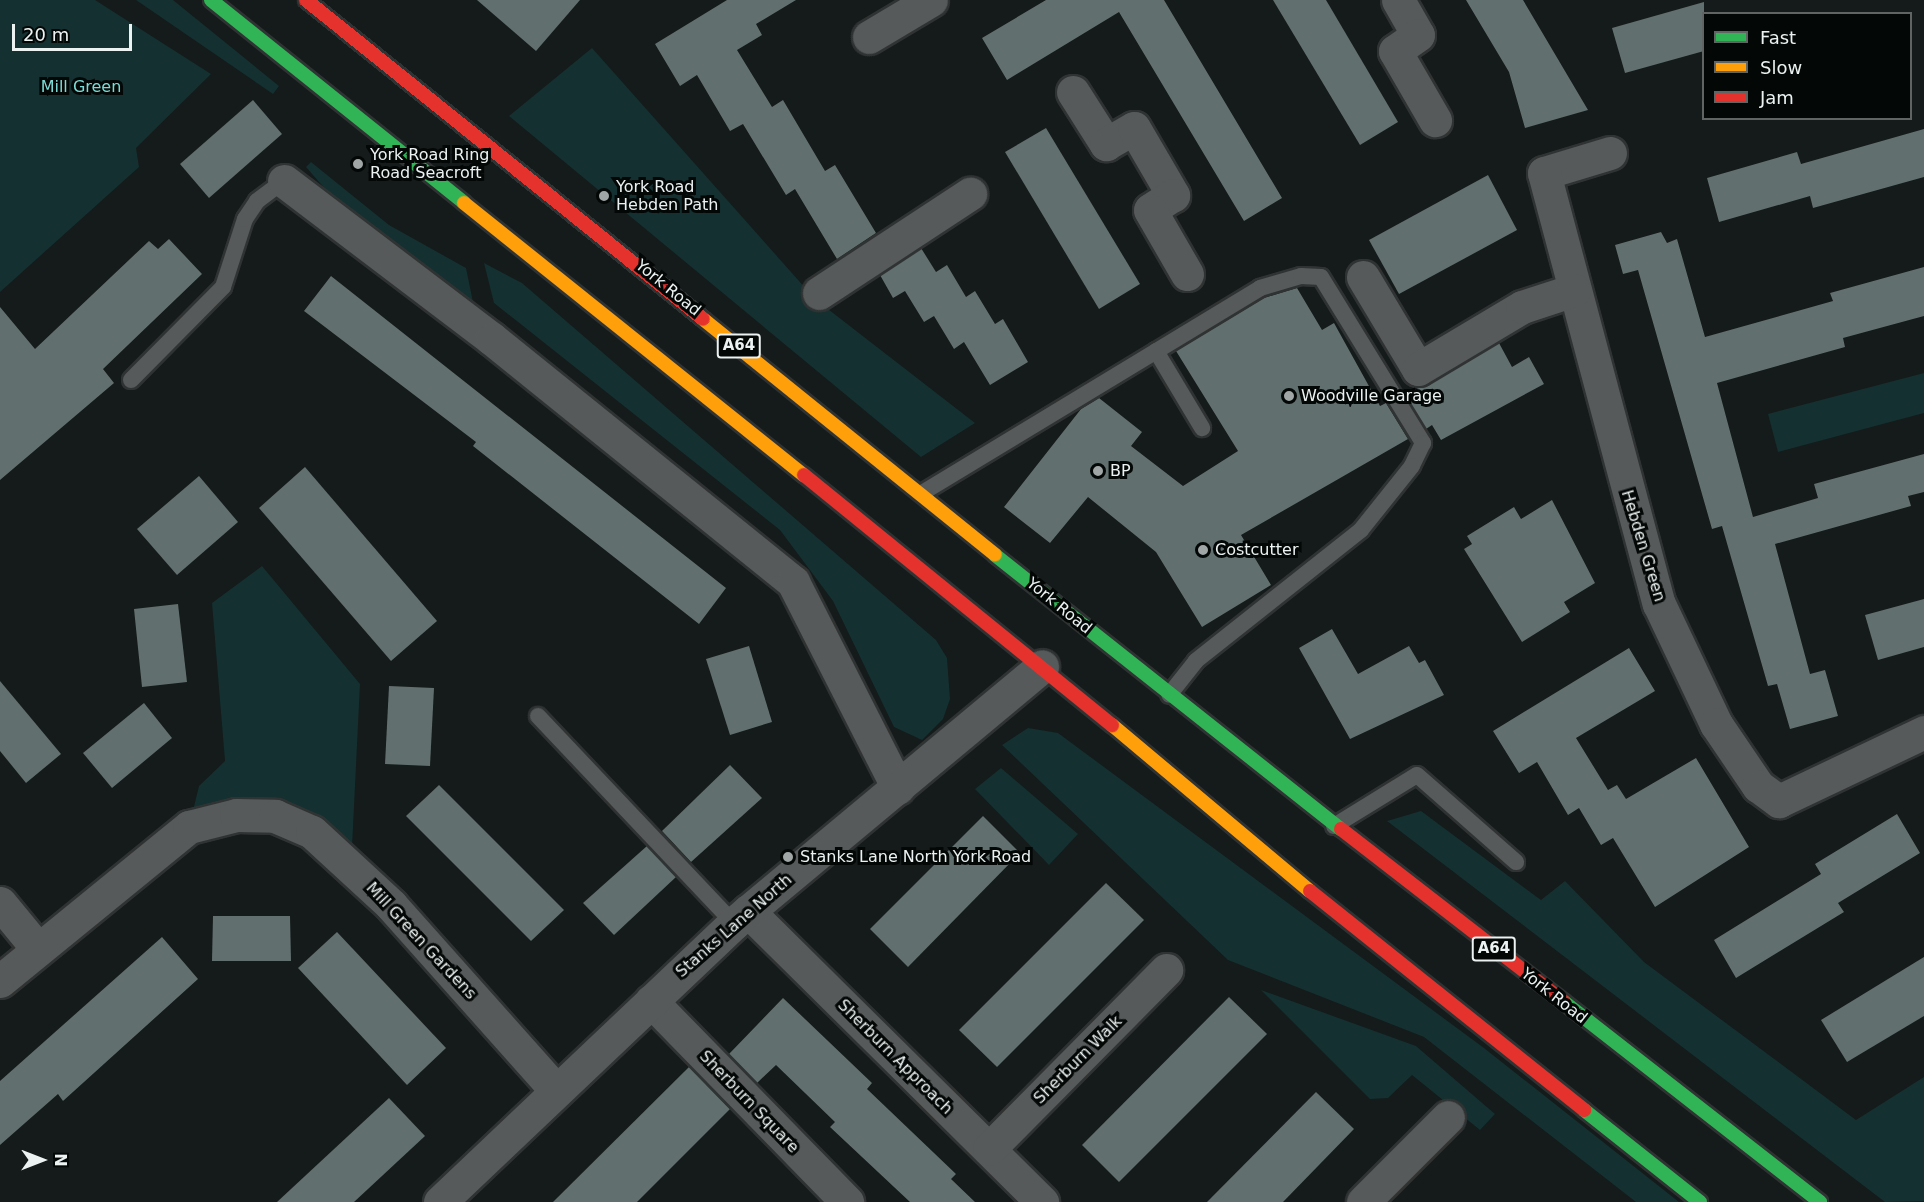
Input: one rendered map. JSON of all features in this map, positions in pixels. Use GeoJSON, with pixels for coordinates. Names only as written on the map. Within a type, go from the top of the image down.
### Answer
{"type":"FeatureCollection","features":[{"type":"Feature","properties":{"kind":"highway"},"geometry":{"type":"LineString","coordinates":[[211,0],[1042,666],[1360,933],[1700,1202]]}},
{"type":"Feature","properties":{"kind":"highway","name":"York Road"},"geometry":{"type":"LineString","coordinates":[[306,0],[1334,826],[1820,1202]]}},
{"type":"Feature","properties":{"kind":"street"},"geometry":{"type":"LineString","coordinates":[[870,37],[931,0]]}},
{"type":"Feature","properties":{"kind":"street"},"geometry":{"type":"LineString","coordinates":[[1398,0],[1418,35],[1395,51],[1435,120]]}},
{"type":"Feature","properties":{"kind":"street"},"geometry":{"type":"LineString","coordinates":[[1074,92],[1106,144],[1134,128],[1173,195],[1150,210],[1187,274]]}},
{"type":"Feature","properties":{"kind":"street","name":"Hebden Green"},"geometry":{"type":"LineString","coordinates":[[1610,153],[1544,173],[1659,604],[1716,724],[1758,786],[1779,801],[1924,732]]}},
{"type":"Feature","properties":{"kind":"street"},"geometry":{"type":"LineString","coordinates":[[284,181],[492,339],[793,582],[898,788]]}},
{"type":"Feature","properties":{"kind":"street"},"geometry":{"type":"LineString","coordinates":[[819,292],[970,194]]}},
{"type":"Feature","properties":{"kind":"street"},"geometry":{"type":"LineString","coordinates":[[1363,277],[1418,369],[1522,307],[1574,290]]}},
{"type":"Feature","properties":{"kind":"street","name":"Stanks Lane North"},"geometry":{"type":"LineString","coordinates":[[440,1202],[741,917],[1042,666]]}},
{"type":"Feature","properties":{"kind":"street","name":"Mill Green Gardens"},"geometry":{"type":"LineString","coordinates":[[0,981],[37,948],[189,827],[236,815],[276,816],[312,832],[391,905],[556,1090]]}},
{"type":"Feature","properties":{"kind":"street"},"geometry":{"type":"LineString","coordinates":[[0,903],[37,948]]}},
{"type":"Feature","properties":{"kind":"street","name":"Sherburn Approach"},"geometry":{"type":"LineString","coordinates":[[741,917],[1042,1202]]}},
{"type":"Feature","properties":{"kind":"street","name":"Sherburn Walk"},"geometry":{"type":"LineString","coordinates":[[988,1149],[1166,970]]}},
{"type":"Feature","properties":{"kind":"street","name":"Sherburn Square"},"geometry":{"type":"LineString","coordinates":[[651,1001],[847,1202]]}},
{"type":"Feature","properties":{"kind":"street"},"geometry":{"type":"LineString","coordinates":[[1363,1202],[1448,1117]]}},
{"type":"Feature","properties":{"kind":"lane"},"geometry":{"type":"LineString","coordinates":[[131,380],[223,287],[245,219],[257,201],[284,181]]}},
{"type":"Feature","properties":{"kind":"lane"},"geometry":{"type":"LineString","coordinates":[[922,493],[1260,288],[1301,276],[1321,277],[1423,443],[1412,466],[1361,530],[1196,661],[1169,695]]}},
{"type":"Feature","properties":{"kind":"lane"},"geometry":{"type":"LineString","coordinates":[[1156,351],[1202,428]]}},
{"type":"Feature","properties":{"kind":"lane"},"geometry":{"type":"LineString","coordinates":[[538,716],[741,917]]}},
{"type":"Feature","properties":{"kind":"lane"},"geometry":{"type":"LineString","coordinates":[[1334,826],[1417,775],[1516,862]]}},
{"type":"Feature","properties":{"kind":"green space","name":"Mill Green"},"geometry":{"type":"Polygon","coordinates":[[[0,0],[95,0],[211,74],[136,148],[139,167],[0,292],[0,0]]]}},
{"type":"Feature","properties":{"kind":"green space"},"geometry":{"type":"Polygon","coordinates":[[[136,0],[173,0],[279,86],[273,94],[136,0]]]}},
{"type":"Feature","properties":{"kind":"green space"},"geometry":{"type":"Polygon","coordinates":[[[592,48],[815,299],[975,423],[921,457],[509,116],[592,48]]]}},
{"type":"Feature","properties":{"kind":"green space"},"geometry":{"type":"Polygon","coordinates":[[[311,162],[389,225],[466,268],[473,302],[326,190],[306,167],[311,162]]]}},
{"type":"Feature","properties":{"kind":"green space"},"geometry":{"type":"Polygon","coordinates":[[[484,263],[522,283],[936,640],[947,658],[950,699],[943,719],[922,740],[894,727],[833,601],[780,530],[494,303],[484,263]]]}},
{"type":"Feature","properties":{"kind":"green space"},"geometry":{"type":"Polygon","coordinates":[[[1924,373],[1924,413],[1778,452],[1768,414],[1924,373]]]}},
{"type":"Feature","properties":{"kind":"green space"},"geometry":{"type":"Polygon","coordinates":[[[262,566],[360,684],[351,868],[312,832],[189,827],[199,786],[225,761],[212,603],[262,566]]]}},
{"type":"Feature","properties":{"kind":"green space"},"geometry":{"type":"Polygon","coordinates":[[[1028,728],[1058,733],[1484,1048],[1679,1202],[1636,1202],[1424,1037],[1228,960],[1002,745],[1028,728]]]}},
{"type":"Feature","properties":{"kind":"green space"},"geometry":{"type":"Polygon","coordinates":[[[1001,768],[1078,834],[1049,865],[975,789],[1001,768]]]}},
{"type":"Feature","properties":{"kind":"green space"},"geometry":{"type":"Polygon","coordinates":[[[1421,811],[1541,900],[1565,881],[1644,962],[1856,1120],[1924,1077],[1924,1201],[1885,1202],[1387,821],[1421,811]]]}},
{"type":"Feature","properties":{"kind":"green space"},"geometry":{"type":"Polygon","coordinates":[[[1261,990],[1416,1046],[1495,1114],[1480,1130],[1412,1075],[1388,1098],[1370,1099],[1261,990]]]}},
{"type":"Feature","properties":{"kind":"building"},"geometry":{"type":"Polygon","coordinates":[[[477,0],[580,0],[536,51],[477,0]]]}},
{"type":"Feature","properties":{"kind":"building"},"geometry":{"type":"Polygon","coordinates":[[[727,0],[796,0],[756,24],[762,35],[737,50],[772,107],[783,100],[825,171],[835,165],[876,233],[837,259],[795,189],[786,195],[743,124],[730,131],[697,75],[680,86],[655,44],[727,0]]]}},
{"type":"Feature","properties":{"kind":"building"},"geometry":{"type":"Polygon","coordinates":[[[1046,0],[1164,0],[1282,198],[1244,221],[1119,12],[1007,80],[982,38],[1046,0]]]}},
{"type":"Feature","properties":{"kind":"building"},"geometry":{"type":"Polygon","coordinates":[[[1273,0],[1326,0],[1398,122],[1360,145],[1273,0]]]}},
{"type":"Feature","properties":{"kind":"building"},"geometry":{"type":"Polygon","coordinates":[[[1466,0],[1523,0],[1588,110],[1525,128],[1509,72],[1466,0]]]}},
{"type":"Feature","properties":{"kind":"building"},"geometry":{"type":"Polygon","coordinates":[[[1704,2],[1702,52],[1625,73],[1612,28],[1704,2]]]}},
{"type":"Feature","properties":{"kind":"building"},"geometry":{"type":"Polygon","coordinates":[[[253,100],[282,134],[209,198],[180,164],[253,100]]]}},
{"type":"Feature","properties":{"kind":"building"},"geometry":{"type":"Polygon","coordinates":[[[1046,128],[1140,284],[1099,309],[1005,152],[1046,128]]]}},
{"type":"Feature","properties":{"kind":"building"},"geometry":{"type":"Polygon","coordinates":[[[1924,129],[1924,177],[1813,208],[1810,196],[1719,222],[1707,178],[1797,152],[1801,164],[1924,129]]]}},
{"type":"Feature","properties":{"kind":"building"},"geometry":{"type":"Polygon","coordinates":[[[1488,175],[1517,230],[1399,294],[1369,240],[1488,175]]]}},
{"type":"Feature","properties":{"kind":"building"},"geometry":{"type":"Polygon","coordinates":[[[1661,232],[1667,243],[1677,239],[1705,337],[1833,301],[1830,293],[1924,267],[1924,316],[1843,338],[1845,347],[1717,383],[1753,517],[1818,498],[1814,484],[1924,454],[1924,492],[1908,496],[1911,506],[1775,544],[1810,674],[1825,670],[1838,716],[1790,729],[1777,684],[1768,686],[1722,526],[1712,529],[1638,270],[1623,274],[1615,245],[1661,232]]]}},
{"type":"Feature","properties":{"kind":"building"},"geometry":{"type":"Polygon","coordinates":[[[169,239],[202,274],[103,369],[114,383],[0,480],[0,307],[35,349],[149,241],[158,249],[169,239]]]}},
{"type":"Feature","properties":{"kind":"building"},"geometry":{"type":"Polygon","coordinates":[[[921,248],[936,272],[947,265],[966,297],[975,291],[995,324],[1003,319],[1028,362],[990,385],[964,342],[954,349],[934,316],[924,322],[905,291],[893,298],[880,275],[921,248]]]}},
{"type":"Feature","properties":{"kind":"building"},"geometry":{"type":"Polygon","coordinates":[[[331,276],[726,588],[699,624],[473,446],[476,442],[304,311],[331,276]]]}},
{"type":"Feature","properties":{"kind":"building"},"geometry":{"type":"Polygon","coordinates":[[[1297,288],[1322,330],[1334,323],[1380,406],[1386,403],[1408,439],[1241,535],[1271,585],[1202,627],[1156,552],[1088,497],[1050,543],[1004,507],[1081,409],[1099,398],[1142,432],[1131,446],[1183,486],[1238,451],[1176,351],[1264,298],[1297,288]]]}},
{"type":"Feature","properties":{"kind":"building"},"geometry":{"type":"Polygon","coordinates":[[[1499,343],[1512,367],[1529,357],[1544,384],[1441,440],[1432,425],[1426,429],[1404,393],[1428,385],[1499,343]]]}},
{"type":"Feature","properties":{"kind":"building"},"geometry":{"type":"Polygon","coordinates":[[[305,467],[437,621],[391,661],[259,508],[305,467]]]}},
{"type":"Feature","properties":{"kind":"building"},"geometry":{"type":"Polygon","coordinates":[[[199,476],[238,522],[177,575],[137,529],[199,476]]]}},
{"type":"Feature","properties":{"kind":"building"},"geometry":{"type":"Polygon","coordinates":[[[1552,500],[1595,583],[1564,602],[1570,612],[1522,642],[1464,549],[1472,544],[1467,536],[1514,507],[1521,519],[1552,500]]]}},
{"type":"Feature","properties":{"kind":"building"},"geometry":{"type":"Polygon","coordinates":[[[1924,599],[1924,647],[1878,660],[1865,615],[1924,599]]]}},
{"type":"Feature","properties":{"kind":"building"},"geometry":{"type":"Polygon","coordinates":[[[178,604],[187,682],[142,687],[134,609],[178,604]]]}},
{"type":"Feature","properties":{"kind":"building"},"geometry":{"type":"Polygon","coordinates":[[[1332,629],[1358,674],[1409,646],[1419,663],[1425,660],[1444,695],[1350,739],[1299,648],[1332,629]]]}},
{"type":"Feature","properties":{"kind":"building"},"geometry":{"type":"Polygon","coordinates":[[[749,646],[772,722],[730,735],[706,659],[749,646]]]}},
{"type":"Feature","properties":{"kind":"building"},"geometry":{"type":"Polygon","coordinates":[[[1629,648],[1655,691],[1576,738],[1608,790],[1617,785],[1626,799],[1696,758],[1749,847],[1655,907],[1613,838],[1601,845],[1579,808],[1568,815],[1537,762],[1519,773],[1493,731],[1629,648]]]}},
{"type":"Feature","properties":{"kind":"building"},"geometry":{"type":"Polygon","coordinates":[[[0,681],[61,754],[26,783],[0,751],[0,681]]]}},
{"type":"Feature","properties":{"kind":"building"},"geometry":{"type":"Polygon","coordinates":[[[389,686],[434,688],[430,766],[385,764],[389,686]]]}},
{"type":"Feature","properties":{"kind":"building"},"geometry":{"type":"Polygon","coordinates":[[[144,703],[172,738],[112,788],[83,753],[144,703]]]}},
{"type":"Feature","properties":{"kind":"building"},"geometry":{"type":"Polygon","coordinates":[[[730,765],[762,798],[691,862],[662,831],[730,765]]]}},
{"type":"Feature","properties":{"kind":"building"},"geometry":{"type":"Polygon","coordinates":[[[439,785],[564,910],[531,941],[406,816],[439,785]]]}},
{"type":"Feature","properties":{"kind":"building"},"geometry":{"type":"Polygon","coordinates":[[[1897,814],[1920,853],[1838,903],[1844,912],[1736,978],[1714,940],[1821,874],[1815,864],[1897,814]]]}},
{"type":"Feature","properties":{"kind":"building"},"geometry":{"type":"Polygon","coordinates":[[[983,816],[1020,853],[908,967],[870,929],[983,816]]]}},
{"type":"Feature","properties":{"kind":"building"},"geometry":{"type":"Polygon","coordinates":[[[647,846],[676,877],[614,935],[583,903],[647,846]]]}},
{"type":"Feature","properties":{"kind":"building"},"geometry":{"type":"Polygon","coordinates":[[[1106,883],[1144,920],[997,1067],[959,1030],[1106,883]]]}},
{"type":"Feature","properties":{"kind":"building"},"geometry":{"type":"Polygon","coordinates":[[[213,916],[290,916],[291,961],[212,961],[213,916]]]}},
{"type":"Feature","properties":{"kind":"building"},"geometry":{"type":"Polygon","coordinates":[[[337,932],[446,1048],[407,1085],[298,968],[337,932]]]}},
{"type":"Feature","properties":{"kind":"building"},"geometry":{"type":"Polygon","coordinates":[[[162,937],[198,979],[63,1101],[58,1094],[0,1145],[0,1081],[162,937]]]}},
{"type":"Feature","properties":{"kind":"building"},"geometry":{"type":"Polygon","coordinates":[[[1924,957],[1924,1016],[1847,1062],[1821,1020],[1924,957]]]}},
{"type":"Feature","properties":{"kind":"building"},"geometry":{"type":"Polygon","coordinates":[[[1229,997],[1267,1034],[1119,1182],[1082,1145],[1229,997]]]}},
{"type":"Feature","properties":{"kind":"building"},"geometry":{"type":"Polygon","coordinates":[[[783,998],[872,1083],[867,1089],[956,1174],[951,1179],[975,1202],[910,1202],[830,1127],[835,1122],[776,1065],[757,1083],[729,1054],[783,998]]]}},
{"type":"Feature","properties":{"kind":"building"},"geometry":{"type":"Polygon","coordinates":[[[689,1067],[730,1109],[637,1202],[553,1202],[689,1067]]]}},
{"type":"Feature","properties":{"kind":"building"},"geometry":{"type":"Polygon","coordinates":[[[1316,1092],[1354,1129],[1283,1202],[1207,1202],[1316,1092]]]}},
{"type":"Feature","properties":{"kind":"building"},"geometry":{"type":"Polygon","coordinates":[[[389,1098],[425,1136],[354,1202],[277,1202],[389,1098]]]}},
{"type":"Feature","properties":{"kind":"traffic: fast"},"geometry":{"type":"LineString","coordinates":[[211,0],[464,203]]}},
{"type":"Feature","properties":{"kind":"traffic: fast"},"geometry":{"type":"LineString","coordinates":[[995,555],[1341,829]]}},
{"type":"Feature","properties":{"kind":"traffic: fast"},"geometry":{"type":"LineString","coordinates":[[1564,1002],[1820,1202]]}},
{"type":"Feature","properties":{"kind":"traffic: fast"},"geometry":{"type":"LineString","coordinates":[[1584,1110],[1700,1202]]}},
{"type":"Feature","properties":{"kind":"traffic: slow"},"geometry":{"type":"LineString","coordinates":[[464,203],[804,475]]}},
{"type":"Feature","properties":{"kind":"traffic: slow"},"geometry":{"type":"LineString","coordinates":[[703,319],[995,555]]}},
{"type":"Feature","properties":{"kind":"traffic: slow"},"geometry":{"type":"LineString","coordinates":[[1112,725],[1310,891]]}},
{"type":"Feature","properties":{"kind":"traffic: jam"},"geometry":{"type":"LineString","coordinates":[[306,0],[703,319]]}},
{"type":"Feature","properties":{"kind":"traffic: jam"},"geometry":{"type":"LineString","coordinates":[[804,475],[1112,725]]}},
{"type":"Feature","properties":{"kind":"traffic: jam"},"geometry":{"type":"LineString","coordinates":[[1341,829],[1564,1002]]}},
{"type":"Feature","properties":{"kind":"traffic: jam"},"geometry":{"type":"LineString","coordinates":[[1310,891],[1584,1110]]}},
{"type":"Feature","properties":{"kind":"place","name":"York Road Ring Road Seacroft"},"geometry":{"type":"Point","coordinates":[358,164]}},
{"type":"Feature","properties":{"kind":"place","name":"York Road Hebden Path"},"geometry":{"type":"Point","coordinates":[604,196]}},
{"type":"Feature","properties":{"kind":"place","name":"Woodville Garage"},"geometry":{"type":"Point","coordinates":[1289,396]}},
{"type":"Feature","properties":{"kind":"place","name":"BP"},"geometry":{"type":"Point","coordinates":[1098,471]}},
{"type":"Feature","properties":{"kind":"place","name":"Costcutter"},"geometry":{"type":"Point","coordinates":[1203,550]}},
{"type":"Feature","properties":{"kind":"place","name":"Stanks Lane North York Road"},"geometry":{"type":"Point","coordinates":[788,857]}}]}
